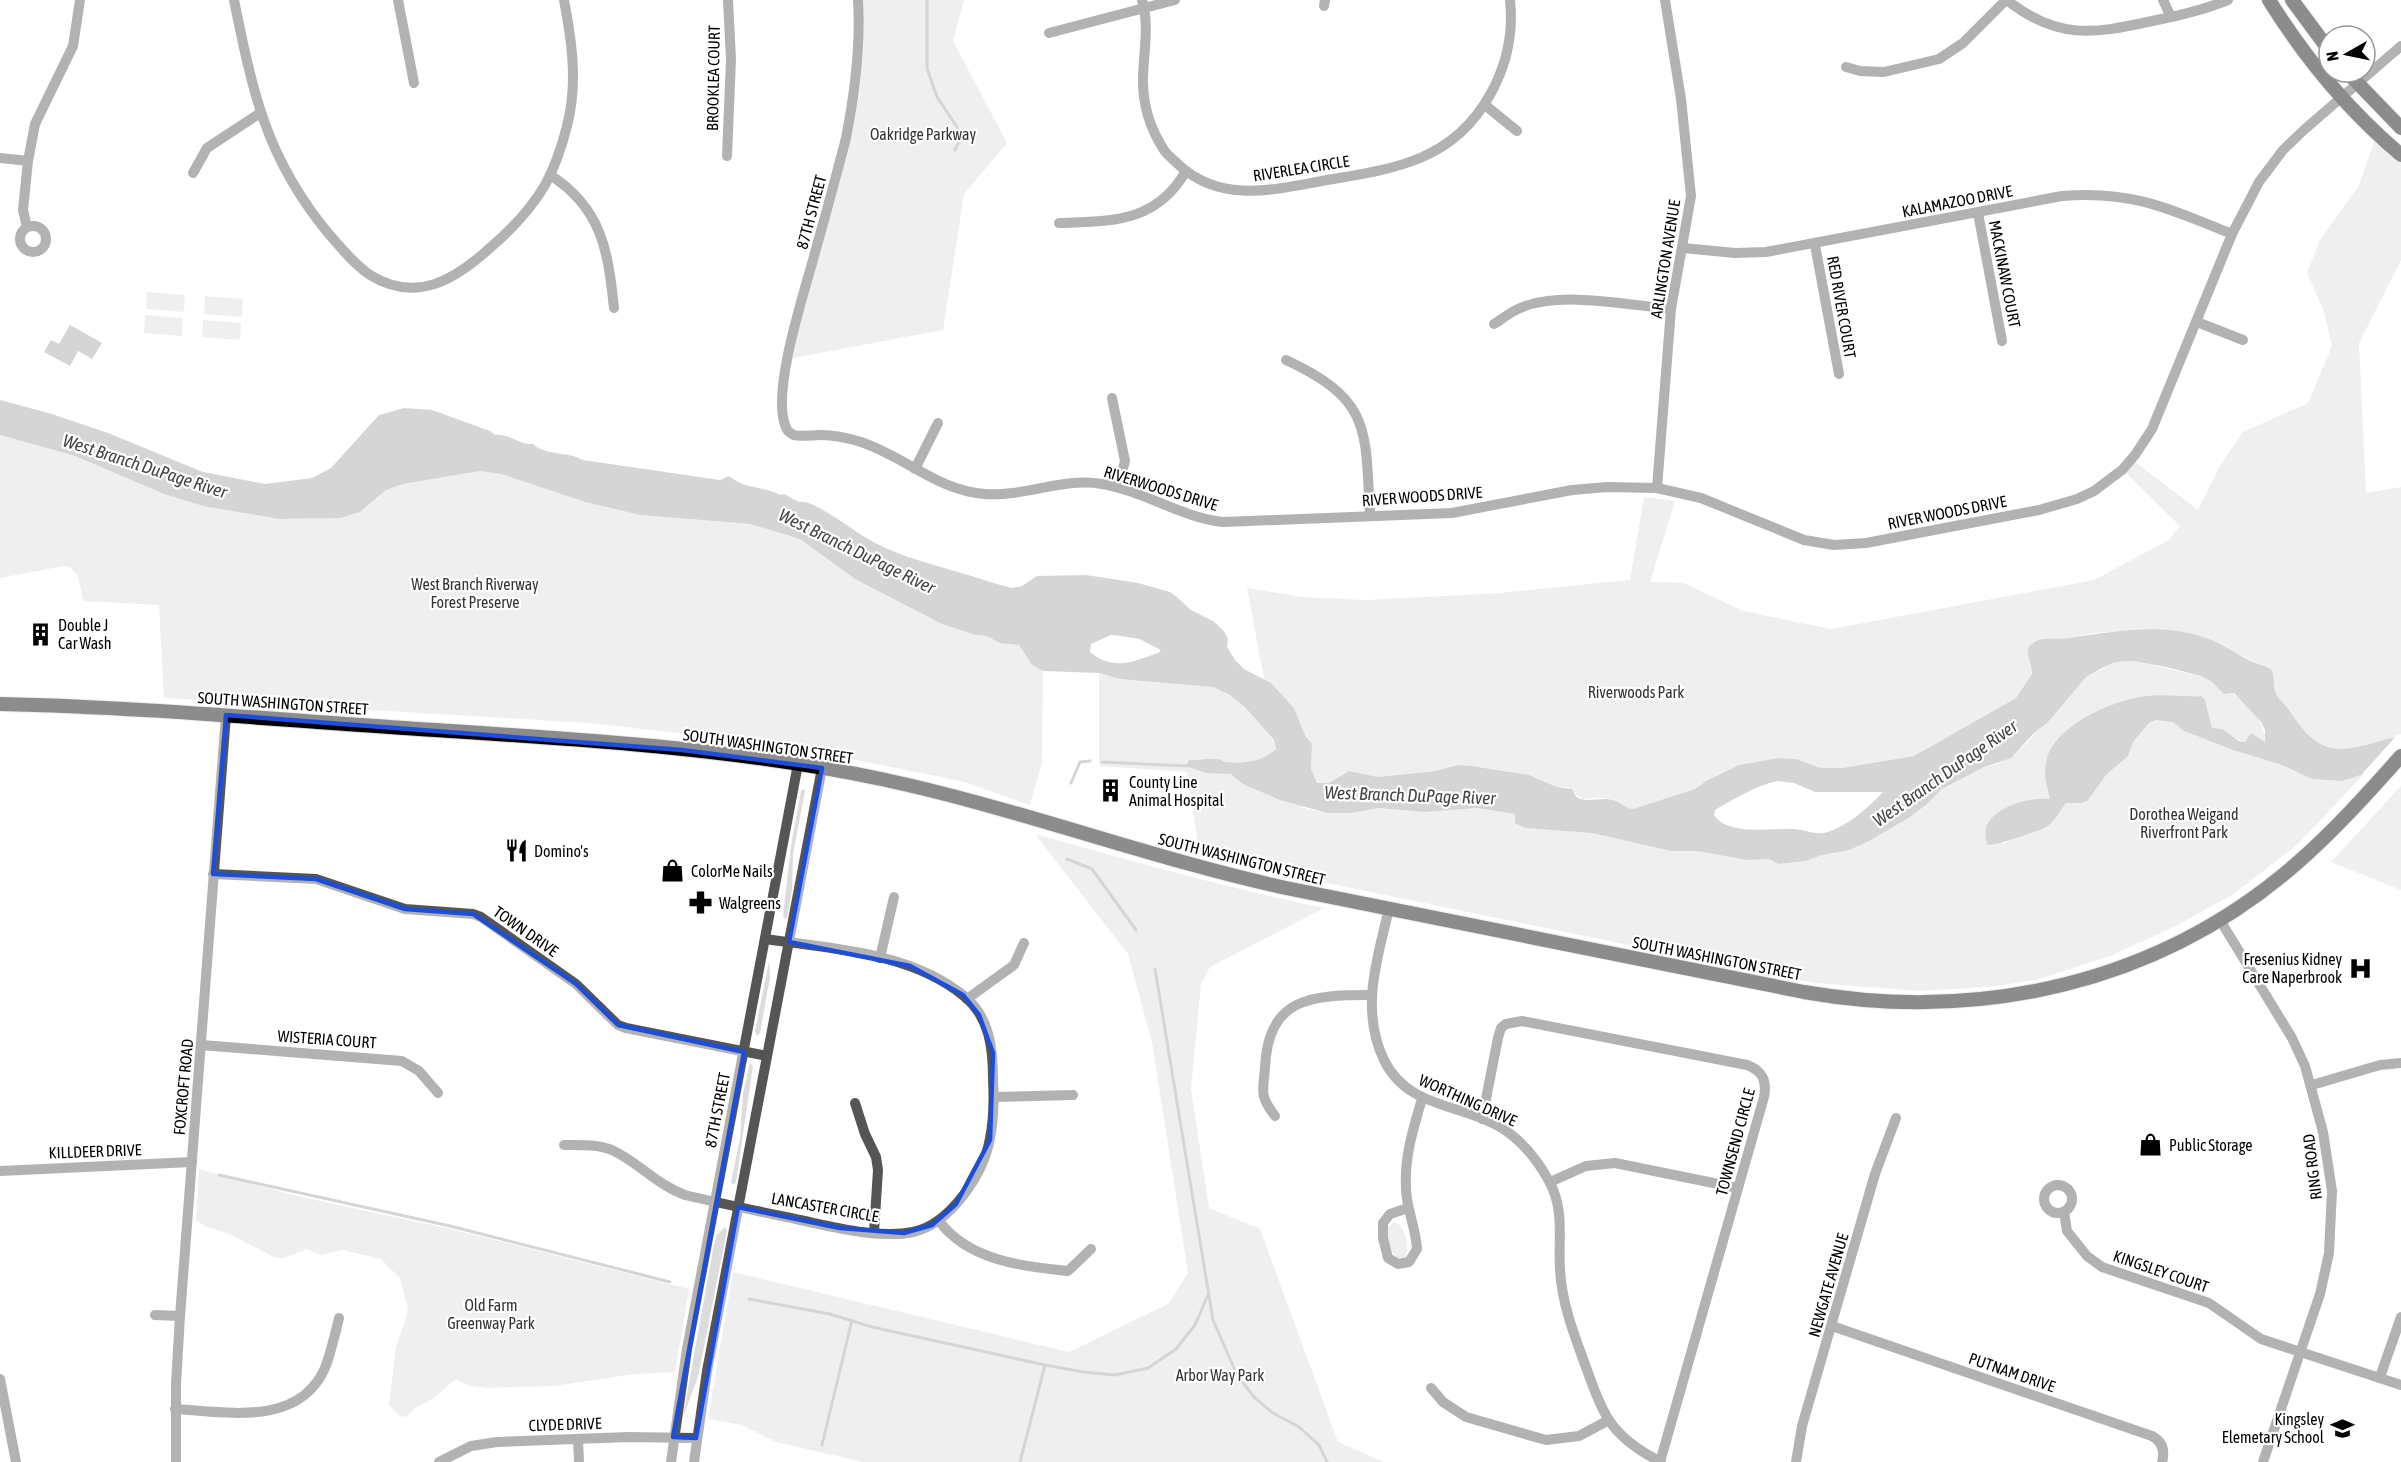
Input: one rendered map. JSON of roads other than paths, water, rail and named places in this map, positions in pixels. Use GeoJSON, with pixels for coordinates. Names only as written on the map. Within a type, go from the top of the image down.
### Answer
{"type":"FeatureCollection","features":[{"type":"Feature","properties":{"kind":"main road"},"geometry":{"type":"LineString","coordinates":[[2269,0],[2294,40],[2342,98],[2401,155]]}},
{"type":"Feature","properties":{"kind":"main road"},"geometry":{"type":"LineString","coordinates":[[2292,0],[2317,34]]}},
{"type":"Feature","properties":{"kind":"main road"},"geometry":{"type":"LineString","coordinates":[[2358,84],[2401,128]]}},
{"type":"Feature","properties":{"kind":"main road","name":"SOUTH WASHINGTON STREET"},"geometry":{"type":"LineString","coordinates":[[0,704],[226,715],[650,747],[798,764],[941,793],[1251,880],[1804,992],[1846,999],[1908,1003],[1980,1000],[2052,988],[2112,970],[2158,952],[2220,920],[2296,864],[2401,756]]}},
{"type":"Feature","properties":{"kind":"street"},"geometry":{"type":"LineString","coordinates":[[27,227],[23,210],[28,161],[35,124],[73,46],[80,0]]}},
{"type":"Feature","properties":{"kind":"street"},"geometry":{"type":"LineString","coordinates":[[234,0],[248,69],[260,113],[273,146],[300,195],[339,246],[366,272],[390,284],[409,288],[429,286],[452,277],[481,256],[514,226],[544,187],[568,125],[573,89],[573,52],[564,0]]}},
{"type":"Feature","properties":{"kind":"street"},"geometry":{"type":"LineString","coordinates":[[398,0],[414,83]]}},
{"type":"Feature","properties":{"kind":"street","name":"BROOKLEA COURT"},"geometry":{"type":"LineString","coordinates":[[727,156],[731,59],[728,0]]}},
{"type":"Feature","properties":{"kind":"street","name":"87TH STREET"},"geometry":{"type":"LineString","coordinates":[[787,429],[782,414],[787,357],[853,106],[859,43],[858,0]]}},
{"type":"Feature","properties":{"kind":"street"},"geometry":{"type":"LineString","coordinates":[[1049,33],[1143,4],[1175,0]]}},
{"type":"Feature","properties":{"kind":"street","name":"RIVERLEA CIRCLE"},"geometry":{"type":"LineString","coordinates":[[1143,4],[1146,38],[1143,82],[1148,114],[1164,151],[1186,171],[1212,186],[1239,192],[1255,192],[1380,170],[1422,158],[1442,147],[1474,119],[1498,79],[1508,49],[1511,27],[1510,0]]}},
{"type":"Feature","properties":{"kind":"street","name":"ARLINGTON AVENUE"},"geometry":{"type":"LineString","coordinates":[[1657,488],[1671,309],[1690,211],[1690,175],[1682,99],[1665,0]]}},
{"type":"Feature","properties":{"kind":"street"},"geometry":{"type":"LineString","coordinates":[[1846,67],[1860,71],[1884,72],[1939,60],[1963,43],[2007,0],[2037,20],[2074,31],[2095,32],[2193,13],[2228,0]]}},
{"type":"Feature","properties":{"kind":"street"},"geometry":{"type":"LineString","coordinates":[[2163,0],[2171,17]]}},
{"type":"Feature","properties":{"kind":"street","name":"RIVER WOODS DRIVE"},"geometry":{"type":"LineString","coordinates":[[2377,67],[2401,46]]}},
{"type":"Feature","properties":{"kind":"street","name":"RIVER WOODS DRIVE"},"geometry":{"type":"LineString","coordinates":[[1261,521],[1452,513],[1572,490],[1607,487],[1657,488],[1701,498],[1804,540],[1834,545],[1866,543],[2061,505],[2094,491],[2108,482],[2135,455],[2152,429],[2232,234],[2259,182],[2283,150],[2358,84]]}},
{"type":"Feature","properties":{"kind":"street"},"geometry":{"type":"LineString","coordinates":[[1483,107],[1517,131]]}},
{"type":"Feature","properties":{"kind":"street"},"geometry":{"type":"LineString","coordinates":[[193,173],[207,148],[260,113]]}},
{"type":"Feature","properties":{"kind":"street"},"geometry":{"type":"LineString","coordinates":[[0,158],[28,161]]}},
{"type":"Feature","properties":{"kind":"street"},"geometry":{"type":"LineString","coordinates":[[1059,223],[1118,220],[1142,213],[1174,190],[1186,171]]}},
{"type":"Feature","properties":{"kind":"street"},"geometry":{"type":"LineString","coordinates":[[550,175],[579,198],[595,220],[608,261],[614,308]]}},
{"type":"Feature","properties":{"kind":"street","name":"KALAMAZOO DRIVE"},"geometry":{"type":"LineString","coordinates":[[1683,248],[1750,254],[1815,245],[2082,194],[2144,201],[2232,234]]}},
{"type":"Feature","properties":{"kind":"street","name":"MACKINAW COURT"},"geometry":{"type":"LineString","coordinates":[[1978,213],[2002,341]]}},
{"type":"Feature","properties":{"kind":"street","name":"RED RIVER COURT"},"geometry":{"type":"LineString","coordinates":[[1815,245],[1839,374]]}},
{"type":"Feature","properties":{"kind":"street"},"geometry":{"type":"LineString","coordinates":[[1494,324],[1518,309],[1555,300],[1573,299],[1671,309]]}},
{"type":"Feature","properties":{"kind":"street"},"geometry":{"type":"LineString","coordinates":[[2197,322],[2242,340]]}},
{"type":"Feature","properties":{"kind":"street"},"geometry":{"type":"LineString","coordinates":[[1286,360],[1318,375],[1346,399],[1358,417],[1366,447],[1370,515]]}},
{"type":"Feature","properties":{"kind":"street"},"geometry":{"type":"LineString","coordinates":[[1112,398],[1125,461],[1118,487]]}},
{"type":"Feature","properties":{"kind":"street"},"geometry":{"type":"LineString","coordinates":[[915,469],[938,423]]}},
{"type":"Feature","properties":{"kind":"street","name":"RIVERWOODS DRIVE"},"geometry":{"type":"LineString","coordinates":[[787,429],[794,435],[823,435],[857,440],[883,450],[948,486],[987,494],[1082,482],[1118,487],[1208,521],[1261,521]]}},
{"type":"Feature","properties":{"kind":"street","name":"FOXCROFT ROAD"},"geometry":{"type":"LineString","coordinates":[[176,1462],[175,1409],[180,1316],[226,715]]}},
{"type":"Feature","properties":{"kind":"street","name":"87TH STREET"},"geometry":{"type":"LineString","coordinates":[[671,1462],[673,1437],[715,1202],[798,764]]}},
{"type":"Feature","properties":{"kind":"street"},"geometry":{"type":"LineString","coordinates":[[694,1462],[706,1371],[822,768]]}},
{"type":"Feature","properties":{"kind":"street","name":"TOWN DRIVE"},"geometry":{"type":"LineString","coordinates":[[213,874],[315,879],[405,909],[474,914],[576,984],[618,1025],[767,1056]]}},
{"type":"Feature","properties":{"kind":"street"},"geometry":{"type":"LineString","coordinates":[[880,958],[894,897]]}},
{"type":"Feature","properties":{"kind":"street","name":"WORTHING DRIVE"},"geometry":{"type":"LineString","coordinates":[[1389,909],[1371,995],[1378,1044],[1383,1059],[1404,1087],[1422,1099],[1482,1119],[1504,1129],[1523,1144],[1550,1182],[1560,1211],[1562,1228],[1560,1267],[1565,1305],[1595,1391],[1609,1420],[1630,1444],[1660,1462]]}},
{"type":"Feature","properties":{"kind":"street","name":"RING ROAD"},"geometry":{"type":"LineString","coordinates":[[2220,920],[2292,1038],[2312,1085],[2324,1132],[2332,1191],[2329,1253],[2320,1294],[2264,1462]]}},
{"type":"Feature","properties":{"kind":"street","name":"LANCASTER CIRCLE"},"geometry":{"type":"LineString","coordinates":[[564,1145],[588,1145],[610,1149],[672,1191],[840,1228],[874,1232],[912,1232],[939,1221],[956,1204],[984,1158],[990,1140],[994,1097],[993,1053],[990,1038],[980,1015],[967,999],[944,983],[918,970],[880,958],[766,939]]}},
{"type":"Feature","properties":{"kind":"street"},"geometry":{"type":"LineString","coordinates":[[967,999],[1014,965],[1024,943]]}},
{"type":"Feature","properties":{"kind":"street"},"geometry":{"type":"LineString","coordinates":[[1275,1116],[1263,1099],[1265,1056],[1269,1033],[1280,1016],[1305,1001],[1334,996],[1371,995]]}},
{"type":"Feature","properties":{"kind":"street","name":"TOWNSEND CIRCLE"},"geometry":{"type":"LineString","coordinates":[[1482,1119],[1501,1029],[1513,1022],[1747,1065],[1760,1073],[1766,1088],[1660,1462]]}},
{"type":"Feature","properties":{"kind":"street","name":"WISTERIA COURT"},"geometry":{"type":"LineString","coordinates":[[201,1045],[402,1060],[420,1071],[438,1093]]}},
{"type":"Feature","properties":{"kind":"street"},"geometry":{"type":"LineString","coordinates":[[2312,1085],[2380,1065],[2401,1063]]}},
{"type":"Feature","properties":{"kind":"street"},"geometry":{"type":"LineString","coordinates":[[994,1097],[1073,1095]]}},
{"type":"Feature","properties":{"kind":"street"},"geometry":{"type":"LineString","coordinates":[[1408,1208],[1390,1214],[1383,1222],[1383,1238],[1388,1258],[1398,1264],[1409,1262],[1417,1250],[1406,1190],[1407,1158],[1422,1099]]}},
{"type":"Feature","properties":{"kind":"street"},"geometry":{"type":"LineString","coordinates":[[855,1103],[865,1134],[876,1157],[878,1170],[874,1232]]}},
{"type":"Feature","properties":{"kind":"street","name":"NEWGATE AVENUE"},"geometry":{"type":"LineString","coordinates":[[1796,1462],[1802,1426],[1875,1174],[1896,1118]]}},
{"type":"Feature","properties":{"kind":"street","name":"KILLDEER DRIVE"},"geometry":{"type":"LineString","coordinates":[[0,1170],[192,1162]]}},
{"type":"Feature","properties":{"kind":"street"},"geometry":{"type":"LineString","coordinates":[[1550,1182],[1586,1166],[1615,1164],[1738,1188]]}},
{"type":"Feature","properties":{"kind":"street","name":"KINGSLEY COURT"},"geometry":{"type":"LineString","coordinates":[[2064,1212],[2067,1231],[2096,1263],[2114,1272],[2209,1303],[2254,1335],[2301,1353],[2401,1385]]}},
{"type":"Feature","properties":{"kind":"street"},"geometry":{"type":"LineString","coordinates":[[939,1221],[952,1238],[961,1244],[1021,1265],[1068,1271],[1091,1249]]}},
{"type":"Feature","properties":{"kind":"street"},"geometry":{"type":"LineString","coordinates":[[155,1316],[180,1316]]}},
{"type":"Feature","properties":{"kind":"street"},"geometry":{"type":"LineString","coordinates":[[2380,1377],[2401,1317]]}},
{"type":"Feature","properties":{"kind":"street"},"geometry":{"type":"LineString","coordinates":[[175,1409],[263,1412],[292,1404],[309,1391],[324,1369],[339,1318]]}},
{"type":"Feature","properties":{"kind":"street","name":"PUTNAM DRIVE"},"geometry":{"type":"LineString","coordinates":[[1832,1326],[2152,1436],[2163,1448],[2162,1462]]}},
{"type":"Feature","properties":{"kind":"street"},"geometry":{"type":"LineString","coordinates":[[0,1379],[16,1462]]}},
{"type":"Feature","properties":{"kind":"street"},"geometry":{"type":"LineString","coordinates":[[1431,1388],[1443,1402],[1466,1417],[1546,1440],[1579,1436],[1609,1420]]}},
{"type":"Feature","properties":{"kind":"street","name":"CLYDE DRIVE"},"geometry":{"type":"LineString","coordinates":[[439,1462],[471,1446],[497,1442],[696,1438]]}},
{"type":"Feature","properties":{"kind":"street"},"geometry":{"type":"LineString","coordinates":[[578,1439],[579,1462]]}},
{"type":"Feature","properties":{"kind":"water"},"geometry":{"type":"Polygon","coordinates":[[[70,325],[102,343],[92,359],[78,351],[70,366],[44,352],[51,340],[59,344],[70,325]]]}},
{"type":"Feature","properties":{"kind":"water"},"geometry":{"type":"Polygon","coordinates":[[[0,400],[52,414],[108,433],[203,472],[265,484],[312,478],[331,468],[379,415],[404,408],[432,410],[490,431],[495,435],[583,460],[720,480],[729,476],[741,483],[780,495],[784,494],[799,502],[813,505],[863,536],[896,552],[1012,588],[1022,586],[1037,576],[1086,575],[1138,583],[1170,592],[1191,610],[1213,621],[1228,638],[1227,647],[1235,660],[1244,669],[1271,683],[1294,708],[1305,735],[1312,744],[1311,769],[1317,783],[1329,783],[1349,771],[1378,777],[1435,771],[1457,765],[1472,766],[1529,775],[1557,787],[1572,789],[1575,795],[1585,800],[1612,800],[1633,809],[1695,789],[1739,765],[1778,758],[1796,759],[1821,768],[1842,768],[1914,756],[2016,698],[2032,674],[2028,650],[2033,643],[2042,639],[2151,629],[2184,632],[2207,638],[2271,669],[2277,696],[2307,734],[2322,745],[2330,748],[2351,748],[2401,737],[2364,774],[2342,781],[2312,779],[2282,765],[2233,750],[2184,731],[2173,722],[2157,720],[2149,723],[2133,742],[2128,756],[2106,775],[2088,800],[2082,803],[2066,803],[2054,820],[2044,828],[1988,845],[1985,833],[1988,823],[1995,815],[2005,808],[2029,800],[2050,799],[2045,769],[2053,746],[2074,724],[2103,708],[2146,696],[2202,696],[2212,728],[2222,729],[2239,741],[2245,742],[2251,733],[2265,742],[2265,730],[2261,722],[2234,693],[2224,694],[2211,681],[2201,676],[2133,661],[2116,662],[2086,677],[2048,722],[2033,734],[2011,758],[1984,767],[1942,789],[1910,817],[1869,841],[1849,850],[1822,855],[1806,861],[1778,864],[1769,859],[1747,860],[1697,851],[1671,851],[1592,833],[1525,828],[1515,823],[1515,814],[1477,808],[1425,812],[1378,808],[1352,813],[1327,813],[1280,800],[1243,784],[1231,774],[1206,773],[1186,766],[1189,760],[1220,759],[1233,763],[1253,761],[1265,757],[1276,749],[1274,740],[1245,707],[1230,695],[1213,687],[1121,679],[1099,673],[1043,671],[1032,665],[1019,645],[1000,643],[986,636],[942,624],[855,579],[800,539],[750,524],[640,515],[585,502],[501,474],[480,471],[403,484],[386,490],[360,512],[340,518],[279,519],[203,506],[164,494],[75,456],[0,435],[0,400]],[[1128,627],[1091,644],[1090,652],[1108,662],[1125,663],[1160,652],[1162,642],[1155,635],[1143,629],[1128,627]],[[1778,781],[1737,797],[1715,810],[1714,815],[1720,822],[1729,826],[1750,830],[1792,829],[1823,833],[1836,829],[1851,820],[1883,792],[1815,792],[1794,783],[1778,781]]]}},
{"type":"Feature","properties":{"kind":"waterway"},"geometry":{"type":"LineString","coordinates":[[927,0],[927,68],[937,97],[957,127],[960,139],[955,150]]}},
{"type":"Feature","properties":{"kind":"waterway","name":"West Branch DuPage River"},"geometry":{"type":"LineString","coordinates":[[1101,623],[1142,629],[1183,650]]}},
{"type":"Feature","properties":{"kind":"waterway"},"geometry":{"type":"LineString","coordinates":[[1071,783],[1080,762],[1090,761]]}},
{"type":"Feature","properties":{"kind":"waterway"},"geometry":{"type":"LineString","coordinates":[[1102,762],[1187,766]]}},
{"type":"Feature","properties":{"kind":"waterway"},"geometry":{"type":"LineString","coordinates":[[1067,859],[1092,869],[1136,930]]}},
{"type":"Feature","properties":{"kind":"waterway"},"geometry":{"type":"LineString","coordinates":[[1155,969],[1213,1320],[1237,1375],[1254,1397],[1273,1413],[1299,1427],[1319,1445],[1327,1462]]}},
{"type":"Feature","properties":{"kind":"waterway"},"geometry":{"type":"LineString","coordinates":[[219,1175],[450,1226],[670,1282]]}},
{"type":"Feature","properties":{"kind":"waterway"},"geometry":{"type":"LineString","coordinates":[[749,1299],[830,1314],[872,1327],[1045,1365],[1115,1375],[1148,1368],[1176,1349],[1195,1325],[1208,1295]]}},
{"type":"Feature","properties":{"kind":"waterway"},"geometry":{"type":"LineString","coordinates":[[822,1445],[852,1320]]}},
{"type":"Feature","properties":{"kind":"waterway"},"geometry":{"type":"LineString","coordinates":[[1020,1462],[1045,1365]]}},
{"type":"Feature","properties":{"kind":"place","name":"Double J Car Wash"},"geometry":{"type":"Point","coordinates":[40,634]}},
{"type":"Feature","properties":{"kind":"place","name":"County Line Animal Hospital"},"geometry":{"type":"Point","coordinates":[1111,791]}},
{"type":"Feature","properties":{"kind":"place","name":"Domino's"},"geometry":{"type":"Point","coordinates":[516,851]}},
{"type":"Feature","properties":{"kind":"place","name":"ColorMe Nails"},"geometry":{"type":"Point","coordinates":[673,871]}},
{"type":"Feature","properties":{"kind":"place","name":"Walgreens"},"geometry":{"type":"Point","coordinates":[701,903]}},
{"type":"Feature","properties":{"kind":"place","name":"Fresenius Kidney Care Naperbrook"},"geometry":{"type":"Point","coordinates":[2360,968]}},
{"type":"Feature","properties":{"kind":"place","name":"Public Storage"},"geometry":{"type":"Point","coordinates":[2151,1145]}},
{"type":"Feature","properties":{"kind":"place","name":"Kingsley Elemetary School"},"geometry":{"type":"Point","coordinates":[2342,1428]}},
{"type":"Feature","properties":{"kind":"park label","name":"Oakridge Parkway"},"geometry":{"type":"Point","coordinates":[923,134]}},
{"type":"Feature","properties":{"kind":"park label","name":"West Branch Riverway Forest Preserve"},"geometry":{"type":"Point","coordinates":[475,593]}},
{"type":"Feature","properties":{"kind":"park label","name":"Riverwoods Park"},"geometry":{"type":"Point","coordinates":[1636,692]}},
{"type":"Feature","properties":{"kind":"park label","name":"Dorothea Weigand Riverfront Park"},"geometry":{"type":"Point","coordinates":[2184,823]}},
{"type":"Feature","properties":{"kind":"park label","name":"Old Farm Greenway Park"},"geometry":{"type":"Point","coordinates":[491,1314]}},
{"type":"Feature","properties":{"kind":"park label","name":"Arbor Way Park"},"geometry":{"type":"Point","coordinates":[1220,1375]}}]}
